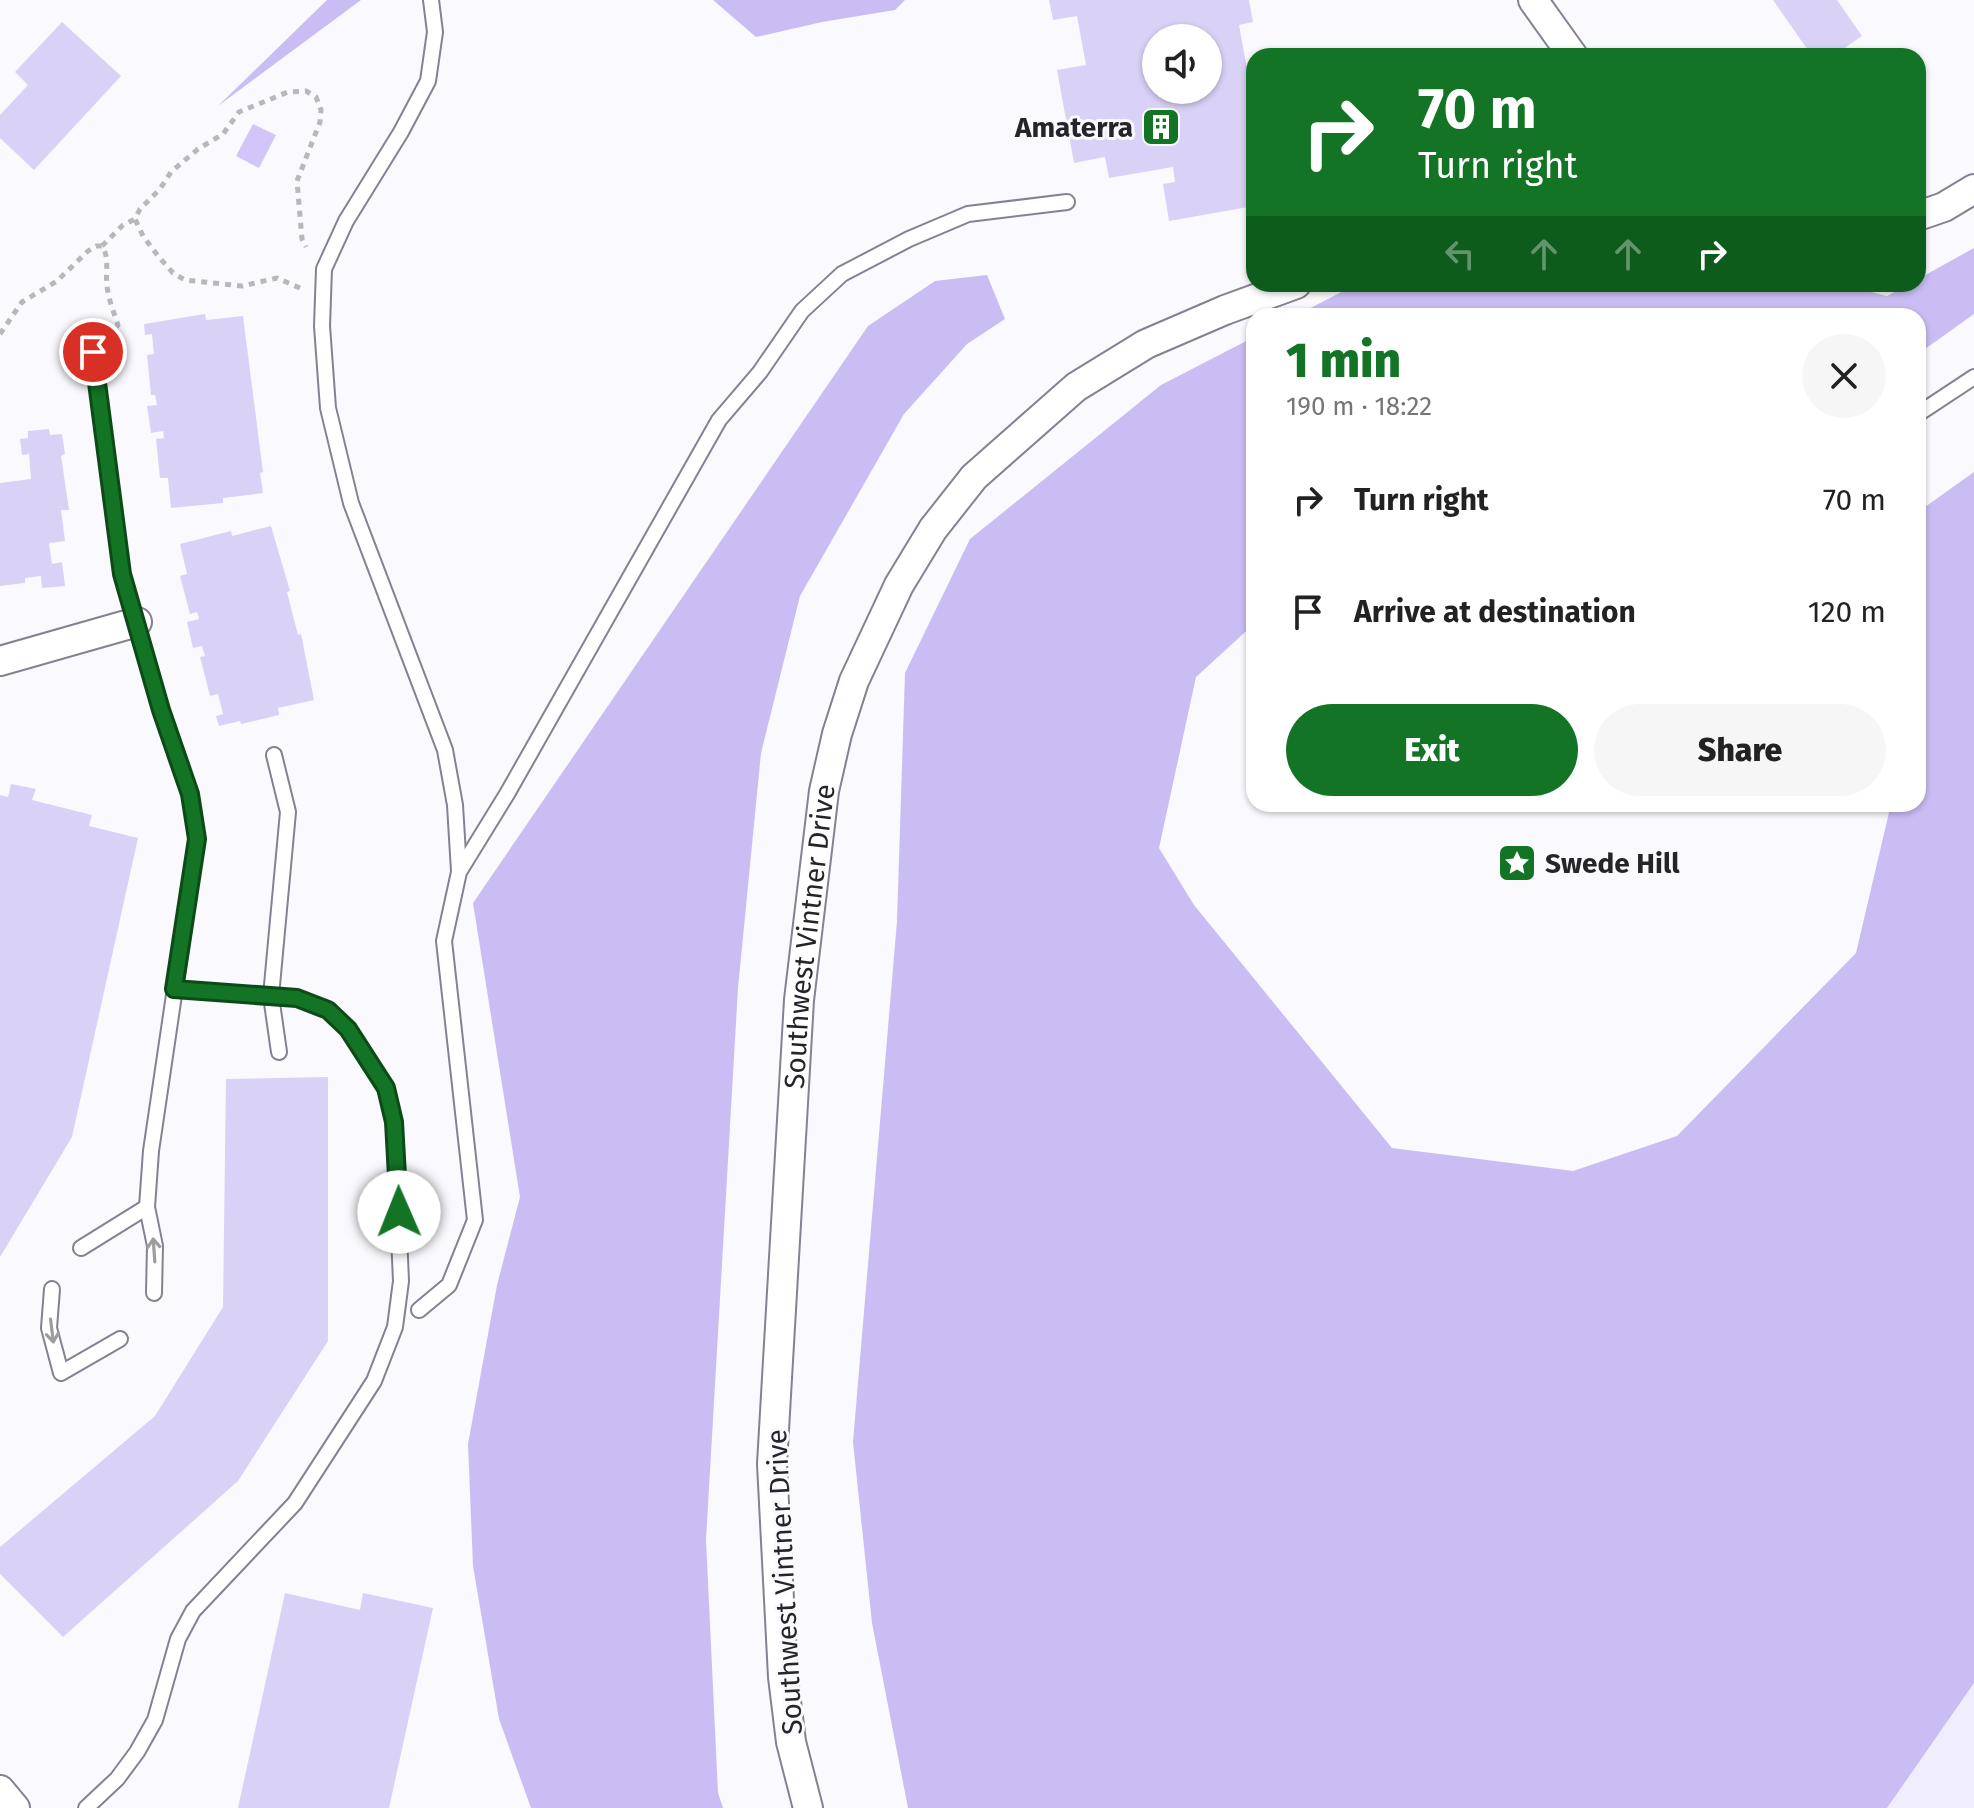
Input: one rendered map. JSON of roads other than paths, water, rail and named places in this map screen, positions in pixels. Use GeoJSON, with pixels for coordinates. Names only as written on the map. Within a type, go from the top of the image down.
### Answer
{"type":"FeatureCollection","features":[{"type":"Feature","properties":{"kind":"street"},"geometry":{"type":"LineString","coordinates":[[1533,0],[1567,48]]}},
{"type":"Feature","properties":{"kind":"street"},"geometry":{"type":"LineString","coordinates":[[1926,213],[1944,207],[1974,189]]}},
{"type":"Feature","properties":{"kind":"street","name":"Southwest Vintner Drive"},"geometry":{"type":"LineString","coordinates":[[808,1808],[791,1742],[783,1677],[772,1464],[799,1000],[824,791],[837,734],[881,620],[933,529],[974,477],[1076,387],[1146,344],[1274,292]]}},
{"type":"Feature","properties":{"kind":"street"},"geometry":{"type":"LineString","coordinates":[[0,661],[137,622]]}},
{"type":"Feature","properties":{"kind":"street"},"geometry":{"type":"LineString","coordinates":[[0,1790],[15,1808]]}},
{"type":"Feature","properties":{"kind":"lane"},"geometry":{"type":"LineString","coordinates":[[419,1310],[449,1285],[475,1220],[444,941],[459,872],[455,805],[445,750],[351,503],[328,408],[323,302],[324,269],[346,221],[401,132],[428,81],[435,32],[431,0]]}},
{"type":"Feature","properties":{"kind":"lane"},"geometry":{"type":"LineString","coordinates":[[459,872],[507,794],[719,420],[760,372],[802,311],[842,274],[909,239],[968,214],[1067,202]]}},
{"type":"Feature","properties":{"kind":"lane"},"geometry":{"type":"LineString","coordinates":[[93,352],[122,574],[161,710],[190,794],[197,839],[151,1151],[147,1207],[155,1246],[154,1293]]}},
{"type":"Feature","properties":{"kind":"lane"},"geometry":{"type":"LineString","coordinates":[[1926,409],[1974,377]]}},
{"type":"Feature","properties":{"kind":"lane"},"geometry":{"type":"LineString","coordinates":[[274,755],[288,812],[271,996],[279,1052]]}},
{"type":"Feature","properties":{"kind":"lane"},"geometry":{"type":"LineString","coordinates":[[86,1808],[117,1779],[155,1720],[178,1639],[193,1611],[295,1503],[374,1381],[395,1327],[401,1281],[394,1122],[386,1088],[348,1029],[328,1010],[297,998],[174,989]]}},
{"type":"Feature","properties":{"kind":"lane"},"geometry":{"type":"LineString","coordinates":[[81,1248],[147,1207]]}},
{"type":"Feature","properties":{"kind":"lane"},"geometry":{"type":"LineString","coordinates":[[52,1289],[49,1328],[61,1373],[120,1339]]}},
{"type":"Feature","properties":{"kind":"place","name":"Amaterra"},"geometry":{"type":"Point","coordinates":[1161,127]}},
{"type":"Feature","properties":{"kind":"place","name":"Swede Hill"},"geometry":{"type":"Point","coordinates":[1517,863]}}]}
